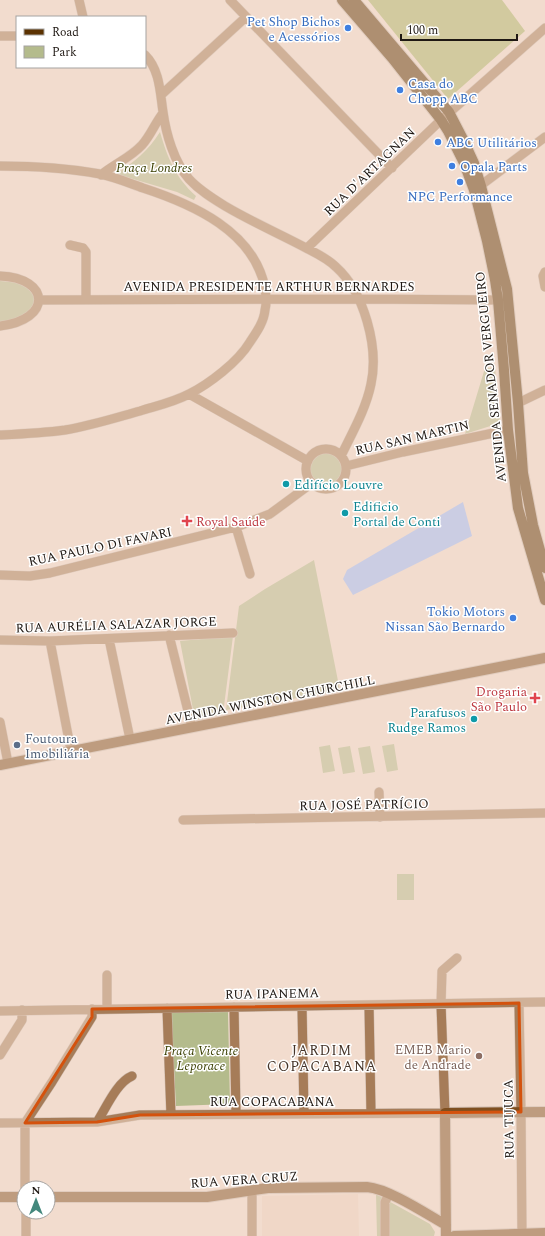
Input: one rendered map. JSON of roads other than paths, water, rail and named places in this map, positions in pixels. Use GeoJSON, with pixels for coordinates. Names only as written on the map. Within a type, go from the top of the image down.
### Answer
{"type":"FeatureCollection","features":[{"type":"Feature","properties":{"kind":"main road","name":"AVENIDA SENADOR VERGUEIRO"},"geometry":{"type":"LineString","coordinates":[[354,0],[449,112],[474,163],[480,211],[498,300],[508,430],[518,508],[545,600]]}},
{"type":"Feature","properties":{"kind":"main road","name":"AVENIDA SENADOR VERGUEIRO"},"geometry":{"type":"LineString","coordinates":[[340,1],[392,58],[441,120],[478,188],[507,289],[523,473],[532,518],[545,568]]}},
{"type":"Feature","properties":{"kind":"main road"},"geometry":{"type":"LineString","coordinates":[[498,300],[508,306]]}},
{"type":"Feature","properties":{"kind":"main road"},"geometry":{"type":"LineString","coordinates":[[505,385],[518,403]]}},
{"type":"Feature","properties":{"kind":"main road"},"geometry":{"type":"LineString","coordinates":[[508,430],[520,435]]}},
{"type":"Feature","properties":{"kind":"street"},"geometry":{"type":"LineString","coordinates":[[79,0],[83,16]]}},
{"type":"Feature","properties":{"kind":"street"},"geometry":{"type":"LineString","coordinates":[[230,0],[392,168]]}},
{"type":"Feature","properties":{"kind":"street"},"geometry":{"type":"LineString","coordinates":[[161,95],[246,17]]}},
{"type":"Feature","properties":{"kind":"street","name":"RUA D'ARTAGNAN"},"geometry":{"type":"LineString","coordinates":[[307,248],[449,112],[545,28]]}},
{"type":"Feature","properties":{"kind":"street"},"geometry":{"type":"LineString","coordinates":[[0,36],[16,36]]}},
{"type":"Feature","properties":{"kind":"street"},"geometry":{"type":"LineString","coordinates":[[146,56],[154,68],[161,95],[167,133],[174,153],[183,171],[196,186],[248,220],[307,248],[337,267],[349,281],[359,299],[370,332],[373,364],[372,383],[364,406],[341,456]]}},
{"type":"Feature","properties":{"kind":"street"},"geometry":{"type":"LineString","coordinates":[[101,174],[128,157],[141,146],[150,135],[163,113]]}},
{"type":"Feature","properties":{"kind":"street"},"geometry":{"type":"LineString","coordinates":[[478,188],[544,140]]}},
{"type":"Feature","properties":{"kind":"street"},"geometry":{"type":"LineString","coordinates":[[0,166],[25,166],[101,174],[176,200],[227,229],[243,244],[258,266],[263,279],[266,299],[265,312],[261,324],[243,353],[229,366],[189,394],[159,406],[89,425],[64,430],[0,435]]}},
{"type":"Feature","properties":{"kind":"street"},"geometry":{"type":"LineString","coordinates":[[70,245],[83,248],[86,252],[86,300]]}},
{"type":"Feature","properties":{"kind":"street"},"geometry":{"type":"LineString","coordinates":[[545,272],[543,276],[545,287]]}},
{"type":"Feature","properties":{"kind":"street"},"geometry":{"type":"LineString","coordinates":[[0,276],[14,278],[30,285],[35,289],[39,300],[39,306],[36,311],[27,318],[15,324],[0,326]]}},
{"type":"Feature","properties":{"kind":"street","name":"AVENIDA PRESIDENTE ARTHUR BERNARDES"},"geometry":{"type":"LineString","coordinates":[[39,300],[498,300]]}},
{"type":"Feature","properties":{"kind":"street"},"geometry":{"type":"LineString","coordinates":[[518,403],[545,390]]}},
{"type":"Feature","properties":{"kind":"street"},"geometry":{"type":"LineString","coordinates":[[189,394],[308,461]]}},
{"type":"Feature","properties":{"kind":"street","name":"RUA SAN MARTIN"},"geometry":{"type":"LineString","coordinates":[[346,466],[508,430]]}},
{"type":"Feature","properties":{"kind":"street"},"geometry":{"type":"LineString","coordinates":[[321,450],[334,451],[341,456],[346,466],[345,475],[341,483],[329,489],[320,488],[312,483],[306,473],[308,461],[313,454],[321,450]]}},
{"type":"Feature","properties":{"kind":"street","name":"RUA PAULO DI FAVARI"},"geometry":{"type":"LineString","coordinates":[[0,575],[30,576],[50,573],[236,527],[270,514],[312,483]]}},
{"type":"Feature","properties":{"kind":"street"},"geometry":{"type":"LineString","coordinates":[[236,527],[250,574]]}},
{"type":"Feature","properties":{"kind":"street","name":"RUA AURÉLIA SALAZAR JORGE"},"geometry":{"type":"LineString","coordinates":[[0,640],[50,641],[233,633]]}},
{"type":"Feature","properties":{"kind":"street"},"geometry":{"type":"LineString","coordinates":[[169,635],[192,727]]}},
{"type":"Feature","properties":{"kind":"street"},"geometry":{"type":"LineString","coordinates":[[109,639],[130,739]]}},
{"type":"Feature","properties":{"kind":"street"},"geometry":{"type":"LineString","coordinates":[[50,641],[71,751]]}},
{"type":"Feature","properties":{"kind":"street","name":"AVENIDA WINSTON CHURCHILL"},"geometry":{"type":"LineString","coordinates":[[4,764],[545,658]]}},
{"type":"Feature","properties":{"kind":"street"},"geometry":{"type":"LineString","coordinates":[[0,722],[4,764]]}},
{"type":"Feature","properties":{"kind":"street"},"geometry":{"type":"LineString","coordinates":[[379,792],[380,817]]}},
{"type":"Feature","properties":{"kind":"street","name":"RUA JOSÉ PATRÍCIO"},"geometry":{"type":"LineString","coordinates":[[183,820],[545,813]]}},
{"type":"Feature","properties":{"kind":"street"},"geometry":{"type":"LineString","coordinates":[[446,1236],[445,1113],[441,1004],[442,971],[456,958]]}},
{"type":"Feature","properties":{"kind":"street"},"geometry":{"type":"LineString","coordinates":[[107,975],[107,1009]]}},
{"type":"Feature","properties":{"kind":"street","name":"RUA TIJUCA"},"geometry":{"type":"LineString","coordinates":[[519,1002],[522,1112],[522,1235]]}},
{"type":"Feature","properties":{"kind":"street","name":"RUA IPANEMA"},"geometry":{"type":"LineString","coordinates":[[0,1011],[545,1002]]}},
{"type":"Feature","properties":{"kind":"street"},"geometry":{"type":"LineString","coordinates":[[369,1005],[371,1114]]}},
{"type":"Feature","properties":{"kind":"street"},"geometry":{"type":"LineString","coordinates":[[302,1006],[304,1114]]}},
{"type":"Feature","properties":{"kind":"street"},"geometry":{"type":"LineString","coordinates":[[234,1007],[236,1114]]}},
{"type":"Feature","properties":{"kind":"street"},"geometry":{"type":"LineString","coordinates":[[167,1008],[171,1115]]}},
{"type":"Feature","properties":{"kind":"street"},"geometry":{"type":"LineString","coordinates":[[25,1180],[25,1123],[92,1017],[92,1009]]}},
{"type":"Feature","properties":{"kind":"street"},"geometry":{"type":"LineString","coordinates":[[0,1055],[22,1020],[22,1010]]}},
{"type":"Feature","properties":{"kind":"street"},"geometry":{"type":"LineString","coordinates":[[97,1122],[120,1085],[126,1078],[132,1076]]}},
{"type":"Feature","properties":{"kind":"street","name":"RUA COPACABANA"},"geometry":{"type":"LineString","coordinates":[[0,1123],[97,1122],[135,1116],[171,1115],[545,1112]]}},
{"type":"Feature","properties":{"kind":"street","name":"RUA VERA CRUZ"},"geometry":{"type":"LineString","coordinates":[[56,1197],[207,1197],[268,1188],[367,1187],[377,1188],[446,1225]]}},
{"type":"Feature","properties":{"kind":"street"},"geometry":{"type":"LineString","coordinates":[[252,1190],[252,1236]]}},
{"type":"Feature","properties":{"kind":"street"},"geometry":{"type":"LineString","coordinates":[[385,1236],[384,1202],[388,1194]]}},
{"type":"Feature","properties":{"kind":"street"},"geometry":{"type":"LineString","coordinates":[[0,1197],[16,1197]]}},
{"type":"Feature","properties":{"kind":"street"},"geometry":{"type":"LineString","coordinates":[[26,1220],[26,1236]]}},
{"type":"Feature","properties":{"kind":"street"},"geometry":{"type":"LineString","coordinates":[[454,1236],[522,1235],[545,1233]]}},
{"type":"Feature","properties":{"kind":"water"},"geometry":{"type":"Polygon","coordinates":[[[463,502],[472,536],[353,595],[343,579],[347,570],[463,502]]]}},
{"type":"Feature","properties":{"kind":"place","name":"Pet Shop Bichos e Acessórios"},"geometry":{"type":"Point","coordinates":[348,28]}},
{"type":"Feature","properties":{"kind":"place","name":"Casa do Chopp ABC"},"geometry":{"type":"Point","coordinates":[400,90]}},
{"type":"Feature","properties":{"kind":"place","name":"ABC Utilitários"},"geometry":{"type":"Point","coordinates":[438,142]}},
{"type":"Feature","properties":{"kind":"place","name":"Opala Parts"},"geometry":{"type":"Point","coordinates":[452,166]}},
{"type":"Feature","properties":{"kind":"place","name":"NPC Performance"},"geometry":{"type":"Point","coordinates":[460,182]}},
{"type":"Feature","properties":{"kind":"place","name":"Edifício Louvre"},"geometry":{"type":"Point","coordinates":[286,484]}},
{"type":"Feature","properties":{"kind":"place","name":"Edificio Portal de Conti"},"geometry":{"type":"Point","coordinates":[345,513]}},
{"type":"Feature","properties":{"kind":"place","name":"Royal Saúde"},"geometry":{"type":"Point","coordinates":[187,521]}},
{"type":"Feature","properties":{"kind":"place","name":"Tokio Motors Nissan São Bernardo"},"geometry":{"type":"Point","coordinates":[513,618]}},
{"type":"Feature","properties":{"kind":"place","name":"Drogaria São Paulo"},"geometry":{"type":"Point","coordinates":[535,698]}},
{"type":"Feature","properties":{"kind":"place","name":"Parafusos Rudge Ramos"},"geometry":{"type":"Point","coordinates":[474,719]}},
{"type":"Feature","properties":{"kind":"place","name":"Foutoura Imobiliária"},"geometry":{"type":"Point","coordinates":[17,745]}},
{"type":"Feature","properties":{"kind":"place","name":"EMEB Mario de Andrade"},"geometry":{"type":"Point","coordinates":[479,1056]}},
{"type":"Feature","properties":{"kind":"district","name":"JARDIM COPACABANA"},"geometry":{"type":"Point","coordinates":[322,1058]}},
{"type":"Feature","properties":{"kind":"park label","name":"Praça Londres"},"geometry":{"type":"Point","coordinates":[154,167]}},
{"type":"Feature","properties":{"kind":"park label","name":"Praça Vicente Leporace"},"geometry":{"type":"Point","coordinates":[201,1058]}}]}
